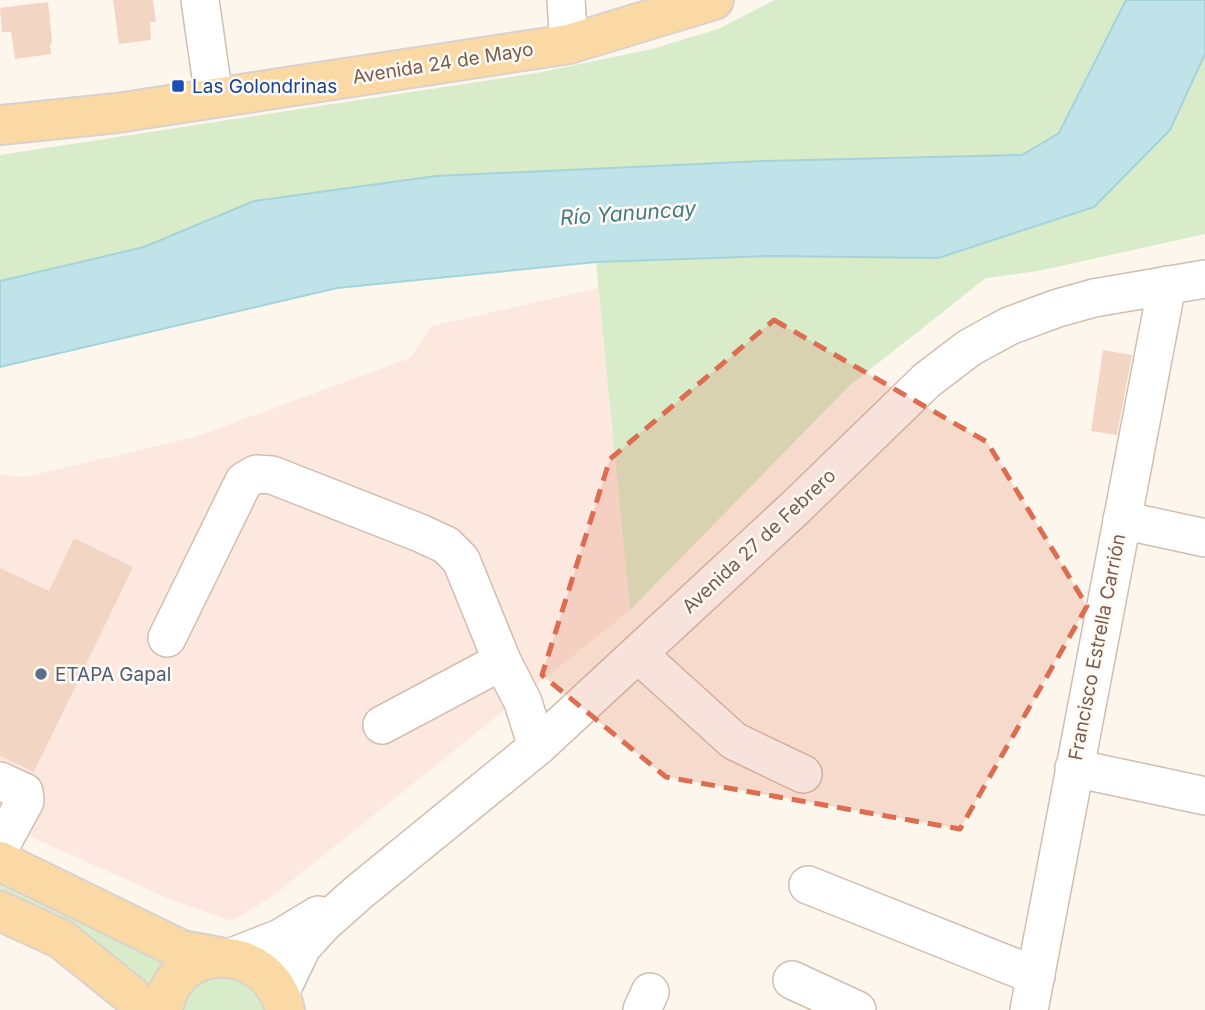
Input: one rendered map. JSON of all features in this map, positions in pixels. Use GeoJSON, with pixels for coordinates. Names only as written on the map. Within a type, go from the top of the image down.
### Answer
{"type":"FeatureCollection","features":[{"type":"Feature","properties":{"kind":"main road","name":"Avenida 24 de Mayo"},"geometry":{"type":"LineString","coordinates":[[0,125],[117,113],[569,44],[714,0]]}},
{"type":"Feature","properties":{"kind":"main road"},"geometry":{"type":"LineString","coordinates":[[0,861],[182,950],[246,962],[269,976],[288,1003]]}},
{"type":"Feature","properties":{"kind":"main road"},"geometry":{"type":"LineString","coordinates":[[0,911],[61,939],[132,997],[143,1010]]}},
{"type":"Feature","properties":{"kind":"main road"},"geometry":{"type":"LineString","coordinates":[[163,1010],[164,1000],[172,984],[185,971],[201,962],[224,958]]}},
{"type":"Feature","properties":{"kind":"street"},"geometry":{"type":"LineString","coordinates":[[200,0],[214,98]]}},
{"type":"Feature","properties":{"kind":"street"},"geometry":{"type":"LineString","coordinates":[[566,0],[569,44]]}},
{"type":"Feature","properties":{"kind":"street","name":"Avenida 27 de Febrero"},"geometry":{"type":"LineString","coordinates":[[288,1003],[302,947],[359,892],[537,747],[927,380],[969,348],[1009,326],[1058,308],[1205,279]]}},
{"type":"Feature","properties":{"kind":"street","name":"Francisco Estrella Carrión"},"geometry":{"type":"LineString","coordinates":[[1033,993],[1167,285]]}},
{"type":"Feature","properties":{"kind":"street"},"geometry":{"type":"LineString","coordinates":[[167,638],[244,481],[256,474],[272,475],[446,545],[461,560],[502,661],[523,702],[537,747]]}},
{"type":"Feature","properties":{"kind":"street"},"geometry":{"type":"LineString","coordinates":[[1122,520],[1205,538]]}},
{"type":"Feature","properties":{"kind":"street"},"geometry":{"type":"LineString","coordinates":[[638,654],[734,741],[803,774]]}},
{"type":"Feature","properties":{"kind":"street"},"geometry":{"type":"LineString","coordinates":[[382,725],[502,661]]}},
{"type":"Feature","properties":{"kind":"street"},"geometry":{"type":"LineString","coordinates":[[1074,768],[1205,796]]}},
{"type":"Feature","properties":{"kind":"street"},"geometry":{"type":"LineString","coordinates":[[0,781],[24,792],[25,801],[0,847]]}},
{"type":"Feature","properties":{"kind":"street"},"geometry":{"type":"LineString","coordinates":[[808,885],[1033,993]]}},
{"type":"Feature","properties":{"kind":"street","name":"Avenida 27 de Febrero"},"geometry":{"type":"LineString","coordinates":[[224,958],[280,938],[359,892]]}},
{"type":"Feature","properties":{"kind":"street"},"geometry":{"type":"LineString","coordinates":[[792,979],[857,1010]]}},
{"type":"Feature","properties":{"kind":"highlighted area"},"geometry":{"type":"Polygon","coordinates":[[[774,320],[987,442],[1087,606],[960,829],[666,777],[542,675],[610,459],[774,320]]]}},
{"type":"Feature","properties":{"kind":"shaded area"},"geometry":{"type":"Polygon","coordinates":[[[599,288],[630,610],[274,895],[232,921],[174,901],[0,823],[0,475],[25,477],[195,437],[410,358],[431,326],[599,288]]]}},
{"type":"Feature","properties":{"kind":"green space"},"geometry":{"type":"Polygon","coordinates":[[[775,0],[1126,0],[1059,133],[1022,155],[764,161],[436,176],[254,201],[144,247],[0,281],[0,155],[542,72],[652,49],[718,29],[775,0]]]}},
{"type":"Feature","properties":{"kind":"green space"},"geometry":{"type":"Polygon","coordinates":[[[1205,54],[1205,234],[1038,271],[986,278],[849,386],[630,610],[596,262],[771,256],[938,258],[1094,208],[1170,130],[1205,54]]]}},
{"type":"Feature","properties":{"kind":"green space"},"geometry":{"type":"Polygon","coordinates":[[[0,861],[182,950],[164,1000],[0,911],[0,861]]]}},
{"type":"Feature","properties":{"kind":"green space"},"geometry":{"type":"Polygon","coordinates":[[[234,970],[275,1010],[173,1010],[187,983],[234,970]]]}},
{"type":"Feature","properties":{"kind":"water","name":"Río Yanuncay"},"geometry":{"type":"Polygon","coordinates":[[[1126,0],[1205,0],[1205,54],[1170,130],[1094,207],[938,258],[771,256],[596,262],[337,288],[0,367],[0,281],[144,247],[254,201],[436,176],[764,161],[1022,155],[1059,133],[1126,0]]]}},
{"type":"Feature","properties":{"kind":"building"},"geometry":{"type":"Polygon","coordinates":[[[113,0],[153,0],[156,22],[150,22],[151,40],[119,44],[113,0]]]}},
{"type":"Feature","properties":{"kind":"building"},"geometry":{"type":"Polygon","coordinates":[[[48,2],[51,54],[15,59],[11,32],[2,32],[0,8],[48,2]]]}},
{"type":"Feature","properties":{"kind":"building"},"geometry":{"type":"Polygon","coordinates":[[[1103,350],[1132,355],[1117,435],[1091,431],[1103,350]]]}},
{"type":"Feature","properties":{"kind":"building","name":"ETAPA Gapal"},"geometry":{"type":"Polygon","coordinates":[[[74,538],[133,567],[34,772],[0,756],[0,568],[49,591],[74,538]]]}},
{"type":"Feature","properties":{"kind":"place","name":"Las Golondrinas"},"geometry":{"type":"Point","coordinates":[178,86]}},
{"type":"Feature","properties":{"kind":"place","name":"ETAPA Gapal"},"geometry":{"type":"Point","coordinates":[41,674]}}]}
